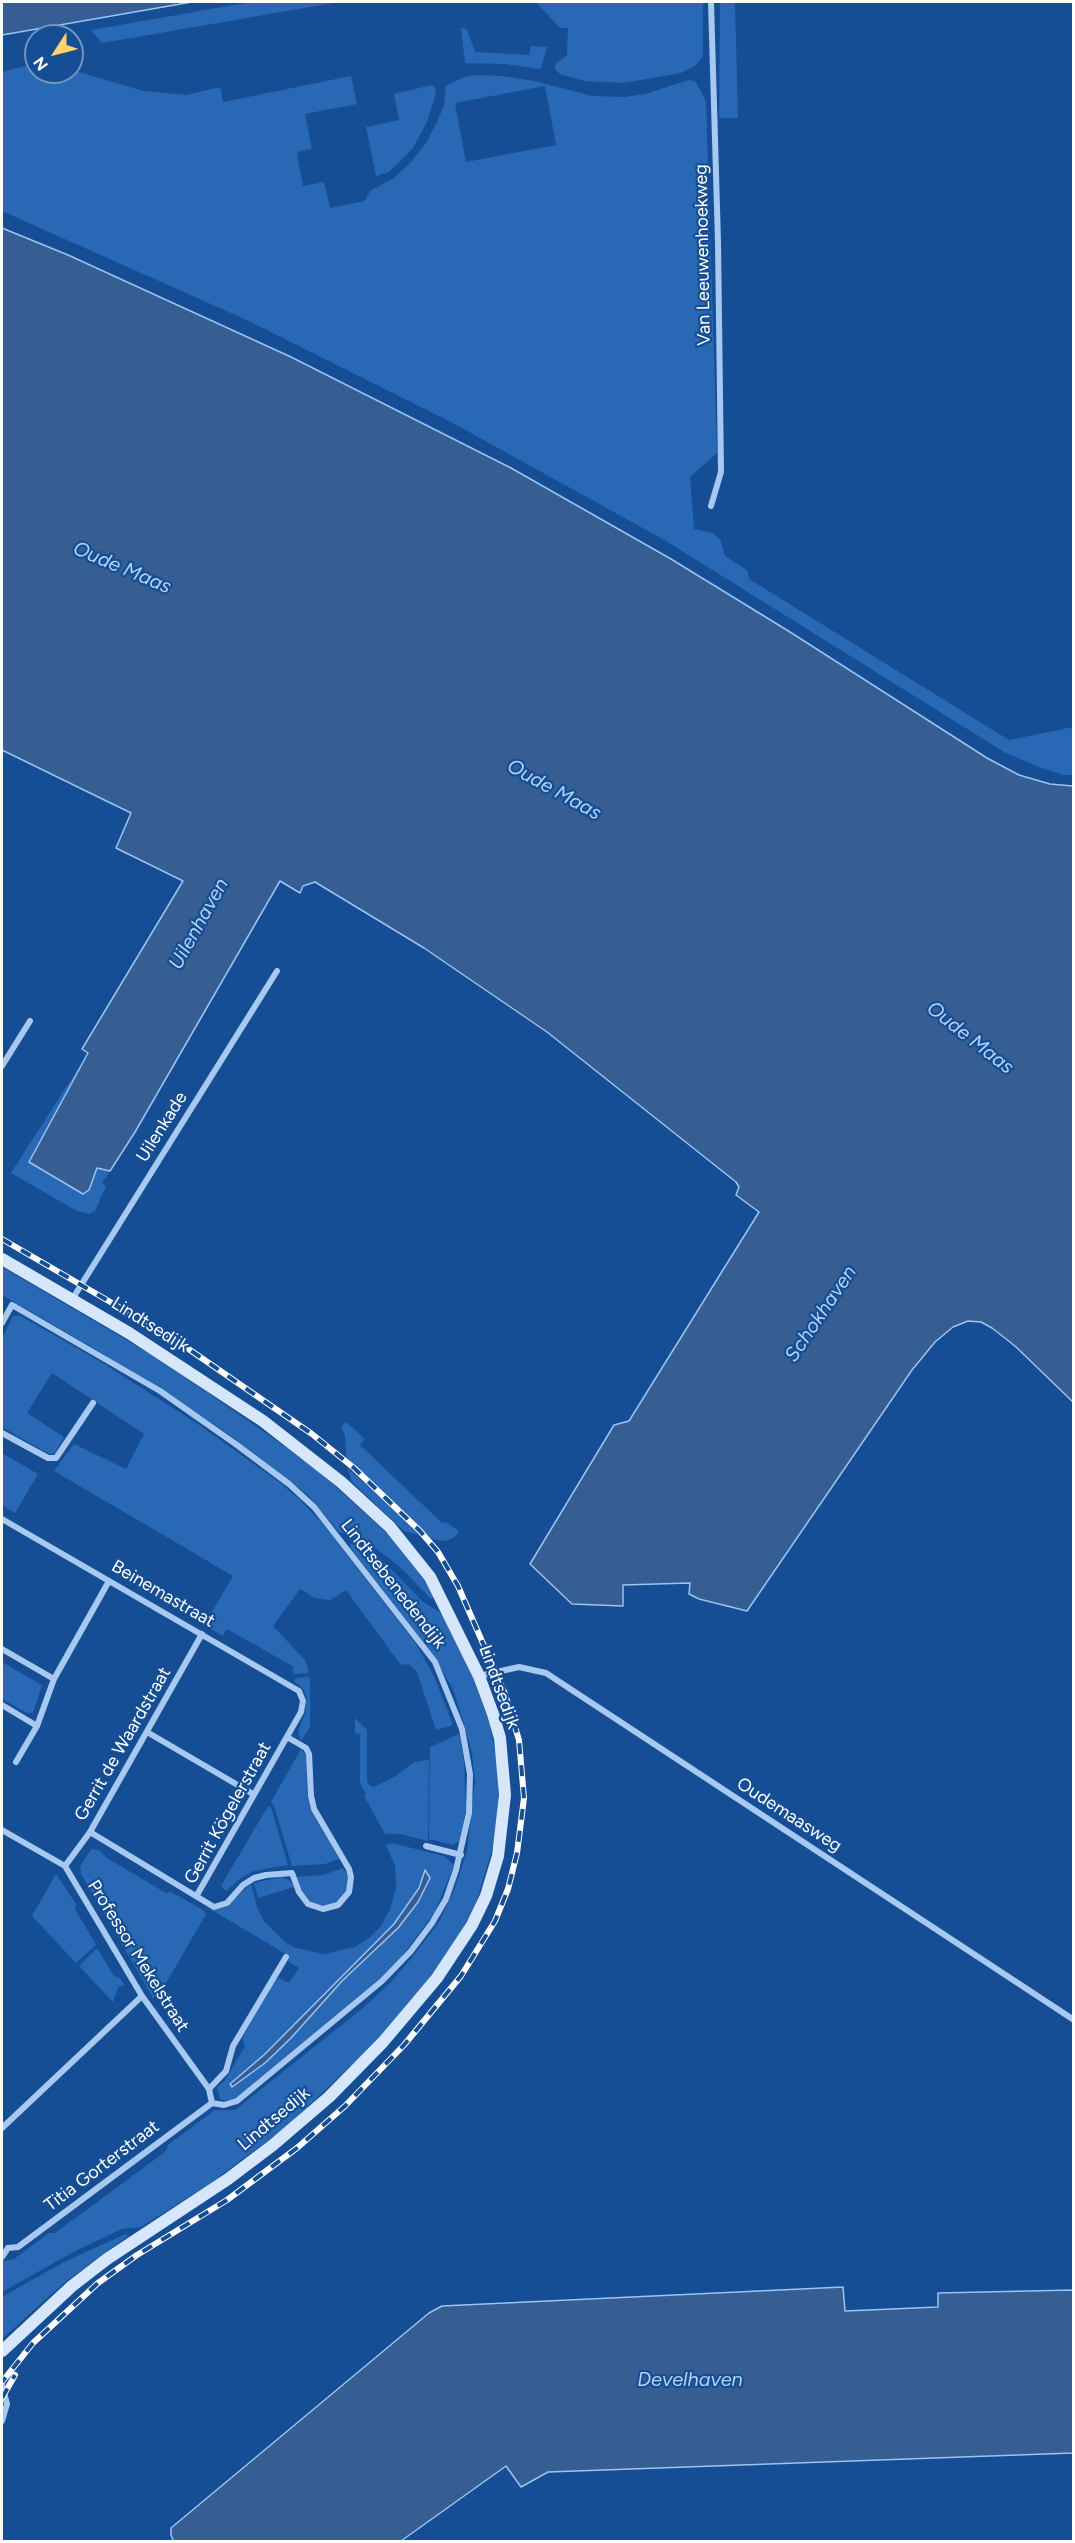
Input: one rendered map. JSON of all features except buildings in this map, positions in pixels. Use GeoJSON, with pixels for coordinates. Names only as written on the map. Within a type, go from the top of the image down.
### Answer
{"type":"FeatureCollection","features":[{"type":"Feature","properties":{"kind":"main road","name":"Lindtsedijk"},"geometry":{"type":"LineString","coordinates":[[2,1259],[139,1339],[263,1421],[320,1464],[402,1540],[430,1576],[479,1676],[500,1738],[505,1774],[503,1827],[498,1856],[486,1896],[457,1950],[383,2042],[306,2117],[228,2179],[107,2259],[72,2286],[2,2351]]}},
{"type":"Feature","properties":{"kind":"street","name":"Van Leeuwenhoekweg"},"geometry":{"type":"LineString","coordinates":[[711,2],[722,472],[711,506]]}},
{"type":"Feature","properties":{"kind":"street","name":"Uilenkade"},"geometry":{"type":"LineString","coordinates":[[73,1299],[277,971]]}},
{"type":"Feature","properties":{"kind":"street"},"geometry":{"type":"LineString","coordinates":[[2,1065],[30,1021]]}},
{"type":"Feature","properties":{"kind":"street","name":"Lindtsebenedendijk"},"geometry":{"type":"LineString","coordinates":[[2,1323],[12,1305],[159,1391],[290,1484],[320,1515],[435,1662],[462,1729],[470,1773],[469,1814],[461,1855],[446,1899],[432,1923],[411,1951],[382,1982],[237,2101],[224,2105],[212,2103]]}},
{"type":"Feature","properties":{"kind":"street"},"geometry":{"type":"LineString","coordinates":[[2,1433],[48,1458],[56,1458],[93,1403]]}},
{"type":"Feature","properties":{"kind":"street","name":"Beinemastraat"},"geometry":{"type":"LineString","coordinates":[[2,1519],[289,1684],[299,1691],[303,1701]]}},
{"type":"Feature","properties":{"kind":"street"},"geometry":{"type":"LineString","coordinates":[[16,1762],[37,1726],[54,1679],[109,1581]]}},
{"type":"Feature","properties":{"kind":"street","name":"Gerrit de Waardstraat"},"geometry":{"type":"LineString","coordinates":[[65,1866],[90,1832],[202,1634]]}},
{"type":"Feature","properties":{"kind":"street"},"geometry":{"type":"LineString","coordinates":[[2,1649],[54,1679]]}},
{"type":"Feature","properties":{"kind":"street","name":"Oudemaasweg"},"geometry":{"type":"LineString","coordinates":[[479,1676],[519,1667],[546,1672],[1074,2020]]}},
{"type":"Feature","properties":{"kind":"street","name":"Gerrit Kögelerstraat"},"geometry":{"type":"LineString","coordinates":[[287,1737],[306,1748],[309,1754],[311,1796],[314,1809],[349,1869],[351,1877],[349,1892],[345,1899],[330,1908],[315,1907],[303,1898],[292,1874],[266,1875],[254,1878],[243,1885],[227,1903],[220,1906],[208,1905],[197,1895],[301,1712],[303,1701]]}},
{"type":"Feature","properties":{"kind":"street"},"geometry":{"type":"LineString","coordinates":[[2,1706],[37,1726]]}},
{"type":"Feature","properties":{"kind":"street"},"geometry":{"type":"LineString","coordinates":[[147,1732],[253,1794]]}},
{"type":"Feature","properties":{"kind":"street"},"geometry":{"type":"LineString","coordinates":[[2,1830],[65,1866]]}},
{"type":"Feature","properties":{"kind":"street"},"geometry":{"type":"LineString","coordinates":[[90,1832],[197,1895]]}},
{"type":"Feature","properties":{"kind":"street"},"geometry":{"type":"LineString","coordinates":[[426,1846],[461,1855]]}},
{"type":"Feature","properties":{"kind":"street","name":"Professor Mekelstraat"},"geometry":{"type":"LineString","coordinates":[[65,1866],[142,1996],[209,2089],[212,2103]]}},
{"type":"Feature","properties":{"kind":"street"},"geometry":{"type":"LineString","coordinates":[[209,2089],[226,2071],[233,2046],[286,1957]]}},
{"type":"Feature","properties":{"kind":"street"},"geometry":{"type":"LineString","coordinates":[[2,2128],[142,1996]]}},
{"type":"Feature","properties":{"kind":"street","name":"Titia Gorterstraat"},"geometry":{"type":"LineString","coordinates":[[8,2248],[18,2247],[212,2103]]}},
{"type":"Feature","properties":{"kind":"street"},"geometry":{"type":"LineString","coordinates":[[2,2243],[8,2248],[2,2257]]}},
{"type":"Feature","properties":{"kind":"street"},"geometry":{"type":"LineString","coordinates":[[2,2385],[8,2404],[2,2421]]}},
{"type":"Feature","properties":{"kind":"shaded area"},"geometry":{"type":"Polygon","coordinates":[[[251,2],[339,2],[102,43],[91,30],[251,2]]]}},
{"type":"Feature","properties":{"kind":"shaded area"},"geometry":{"type":"Polygon","coordinates":[[[536,2],[703,2],[703,56],[695,66],[681,73],[624,83],[584,81],[560,74],[555,69],[555,64],[567,55],[568,28],[560,28],[536,2]]]}},
{"type":"Feature","properties":{"kind":"shaded area"},"geometry":{"type":"Polygon","coordinates":[[[720,2],[735,2],[738,118],[719,118],[720,2]]]}},
{"type":"Feature","properties":{"kind":"shaded area"},"geometry":{"type":"Polygon","coordinates":[[[461,28],[467,29],[475,52],[529,55],[531,46],[547,47],[541,69],[505,64],[465,63],[461,28]]]}},
{"type":"Feature","properties":{"kind":"shaded area"},"geometry":{"type":"Polygon","coordinates":[[[24,66],[24,84],[84,84],[84,74],[143,91],[187,95],[220,87],[223,102],[351,76],[357,104],[305,114],[312,149],[299,151],[297,154],[303,186],[324,182],[330,208],[365,201],[370,191],[394,178],[411,162],[426,143],[436,124],[444,106],[446,86],[464,77],[502,76],[534,81],[592,96],[625,97],[645,94],[689,80],[695,81],[706,101],[717,453],[690,477],[694,529],[713,533],[720,539],[725,556],[747,570],[749,579],[1009,740],[1073,727],[1073,775],[1064,775],[1039,767],[1004,752],[666,541],[453,423],[251,322],[2,211],[2,72],[24,66]],[[545,86],[455,103],[466,162],[556,145],[545,86]]]}},
{"type":"Feature","properties":{"kind":"shaded area"},"geometry":{"type":"Polygon","coordinates":[[[432,85],[436,89],[434,101],[426,124],[413,148],[389,172],[376,176],[366,127],[399,120],[394,94],[432,85]]]}},
{"type":"Feature","properties":{"kind":"shaded area"},"geometry":{"type":"Polygon","coordinates":[[[88,1053],[29,1162],[83,1194],[89,1190],[97,1168],[110,1171],[102,1183],[106,1186],[95,1211],[89,1214],[77,1211],[11,1173],[88,1053]]]}},
{"type":"Feature","properties":{"kind":"shaded area"},"geometry":{"type":"Polygon","coordinates":[[[2,1267],[155,1357],[323,1475],[392,1538],[426,1582],[434,1597],[432,1599],[429,1597],[398,1565],[375,1548],[339,1532],[308,1495],[223,1430],[95,1349],[2,1295],[2,1267]]]}},
{"type":"Feature","properties":{"kind":"shaded area"},"geometry":{"type":"Polygon","coordinates":[[[19,1315],[101,1362],[201,1426],[279,1482],[300,1500],[323,1524],[416,1644],[435,1678],[453,1725],[436,1730],[417,1672],[410,1665],[400,1664],[346,1590],[330,1600],[315,1598],[300,1589],[273,1626],[304,1659],[308,1673],[292,1672],[294,1667],[227,1629],[223,1636],[204,1625],[233,1576],[54,1471],[74,1444],[126,1469],[144,1434],[52,1373],[27,1413],[64,1437],[55,1453],[49,1454],[2,1427],[2,1339],[13,1316],[19,1315]]]}},
{"type":"Feature","properties":{"kind":"shaded area"},"geometry":{"type":"Polygon","coordinates":[[[346,1422],[365,1439],[360,1445],[442,1523],[445,1522],[459,1531],[454,1538],[444,1541],[431,1539],[346,1457],[345,1435],[341,1427],[346,1422]]]}},
{"type":"Feature","properties":{"kind":"shaded area"},"geometry":{"type":"Polygon","coordinates":[[[2,1453],[38,1474],[15,1513],[2,1505],[2,1453]]]}},
{"type":"Feature","properties":{"kind":"shaded area"},"geometry":{"type":"Polygon","coordinates":[[[347,1468],[419,1535],[404,1531],[352,1482],[347,1468]]]}},
{"type":"Feature","properties":{"kind":"shaded area"},"geometry":{"type":"Polygon","coordinates":[[[351,1543],[380,1558],[422,1601],[441,1613],[473,1676],[490,1725],[497,1764],[499,1810],[493,1846],[474,1910],[434,1973],[381,2037],[285,2128],[209,2184],[141,2227],[122,2229],[75,2251],[2,2292],[3,2261],[14,2259],[49,2233],[55,2233],[165,2152],[169,2144],[215,2110],[235,2110],[363,2008],[391,1982],[414,1955],[439,1922],[455,1888],[467,1851],[475,1781],[472,1753],[463,1721],[453,1689],[433,1655],[350,1547],[351,1543]]]}},
{"type":"Feature","properties":{"kind":"shaded area"},"geometry":{"type":"Polygon","coordinates":[[[2,1662],[42,1685],[33,1713],[27,1713],[2,1699],[2,1662]]]}},
{"type":"Feature","properties":{"kind":"shaded area"},"geometry":{"type":"Polygon","coordinates":[[[296,1678],[310,1678],[310,1727],[301,1741],[298,1731],[305,1714],[307,1699],[304,1690],[294,1681],[296,1678]]]}},
{"type":"Feature","properties":{"kind":"shaded area"},"geometry":{"type":"Polygon","coordinates":[[[355,1718],[367,1730],[367,1781],[369,1785],[374,1787],[396,1776],[414,1762],[429,1760],[428,1841],[400,1834],[385,1834],[364,1796],[366,1794],[360,1783],[360,1734],[355,1733],[355,1718]]]}},
{"type":"Feature","properties":{"kind":"shaded area"},"geometry":{"type":"Polygon","coordinates":[[[459,1734],[464,1761],[466,1808],[461,1840],[453,1845],[429,1839],[430,1747],[459,1734]]]}},
{"type":"Feature","properties":{"kind":"shaded area"},"geometry":{"type":"Polygon","coordinates":[[[301,1749],[306,1755],[307,1794],[310,1808],[339,1859],[325,1864],[292,1866],[271,1802],[301,1749]]]}},
{"type":"Feature","properties":{"kind":"shaded area"},"geometry":{"type":"Polygon","coordinates":[[[268,1806],[271,1807],[288,1865],[254,1871],[241,1878],[226,1891],[221,1886],[268,1806]]]}},
{"type":"Feature","properties":{"kind":"shaded area"},"geometry":{"type":"Polygon","coordinates":[[[392,1843],[444,1856],[454,1865],[435,1912],[402,1956],[383,1976],[235,2099],[225,2101],[220,2099],[217,2087],[224,2082],[245,2046],[242,2038],[276,1979],[279,1978],[289,1983],[299,1968],[288,1961],[289,1956],[210,1909],[225,1907],[251,1884],[257,1907],[264,1921],[285,1942],[296,1948],[324,1954],[355,1947],[381,1926],[390,1909],[396,1888],[395,1866],[386,1845],[392,1843]],[[426,1871],[411,1901],[394,1924],[265,2054],[230,2084],[232,2087],[265,2063],[342,1981],[398,1928],[418,1902],[430,1878],[426,1871]]]}},
{"type":"Feature","properties":{"kind":"shaded area"},"geometry":{"type":"Polygon","coordinates":[[[91,1849],[99,1850],[107,1858],[166,1893],[171,1892],[203,1910],[206,1914],[161,1992],[153,1998],[81,1874],[80,1867],[91,1849]]]}},
{"type":"Feature","properties":{"kind":"shaded area"},"geometry":{"type":"Polygon","coordinates":[[[343,1868],[348,1876],[348,1887],[338,1901],[330,1905],[323,1906],[311,1902],[303,1893],[296,1877],[323,1875],[343,1868]]]}},
{"type":"Feature","properties":{"kind":"shaded area"},"geometry":{"type":"Polygon","coordinates":[[[56,1874],[76,1904],[75,1909],[96,1945],[76,1963],[32,1916],[56,1874]]]}},
{"type":"Feature","properties":{"kind":"shaded area"},"geometry":{"type":"Polygon","coordinates":[[[282,1877],[290,1881],[294,1887],[258,1898],[254,1883],[282,1877]]]}},
{"type":"Feature","properties":{"kind":"shaded area"},"geometry":{"type":"Polygon","coordinates":[[[97,1948],[114,1976],[120,1978],[125,1986],[119,1986],[113,2002],[79,1966],[97,1948]]]}},
{"type":"Feature","properties":{"kind":"shaded area"},"geometry":{"type":"Polygon","coordinates":[[[126,2234],[128,2236],[65,2282],[2,2339],[2,2297],[64,2262],[126,2234]]]}},
{"type":"Feature","properties":{"kind":"water"},"geometry":{"type":"Polygon","coordinates":[[[2,2],[192,2],[65,24],[24,24],[24,31],[2,35],[2,2]]]}},
{"type":"Feature","properties":{"kind":"water"},"geometry":{"type":"Polygon","coordinates":[[[2,228],[68,255],[291,357],[511,468],[671,559],[987,758],[1019,775],[1050,784],[1073,786],[1073,1402],[1015,1346],[992,1328],[981,1322],[968,1321],[953,1327],[935,1342],[912,1370],[747,1611],[699,1599],[689,1594],[690,1583],[623,1585],[623,1606],[572,1604],[530,1564],[614,1425],[629,1421],[759,1212],[736,1195],[739,1187],[736,1182],[547,1032],[424,948],[315,882],[303,886],[300,893],[280,881],[135,1132],[110,1171],[97,1168],[89,1190],[83,1194],[29,1162],[88,1053],[82,1049],[183,881],[116,848],[131,813],[2,750],[2,228]]]}},
{"type":"Feature","properties":{"kind":"water"},"geometry":{"type":"Polygon","coordinates":[[[425,1870],[430,1878],[418,1902],[398,1928],[342,1981],[291,2038],[265,2063],[232,2087],[230,2084],[265,2054],[394,1924],[419,1888],[425,1870]]]}},
{"type":"Feature","properties":{"kind":"water","name":"Develhaven"},"geometry":{"type":"Polygon","coordinates":[[[843,2287],[845,2311],[938,2307],[938,2293],[1073,2290],[1073,2453],[548,2472],[521,2487],[506,2466],[401,2541],[174,2542],[171,2535],[171,2528],[429,2313],[442,2306],[843,2287]]]}},
{"type":"Feature","properties":{"kind":"railway"},"geometry":{"type":"LineString","coordinates":[[2,1239],[174,1339],[312,1434],[354,1468],[420,1531],[438,1552],[458,1586],[505,1694],[519,1740],[524,1798],[517,1853],[508,1889],[495,1921],[461,1976],[404,2045],[345,2106],[297,2148],[227,2200],[137,2255],[98,2283],[33,2343],[2,2382]]}},
{"type":"Feature","properties":{"kind":"railway"},"geometry":{"type":"LineString","coordinates":[[2,2398],[15,2375]]}},
{"type":"Feature","properties":{"kind":"water label","name":"Oude Maas"},"geometry":{"type":"Point","coordinates":[122,568]}},
{"type":"Feature","properties":{"kind":"water label","name":"Oude Maas"},"geometry":{"type":"Point","coordinates":[554,790]}},
{"type":"Feature","properties":{"kind":"water label","name":"Uilenhaven"},"geometry":{"type":"Point","coordinates":[199,924]}},
{"type":"Feature","properties":{"kind":"water label","name":"Oude Maas"},"geometry":{"type":"Point","coordinates":[970,1038]}},
{"type":"Feature","properties":{"kind":"water label","name":"Schokhaven"},"geometry":{"type":"Point","coordinates":[821,1314]}}]}
